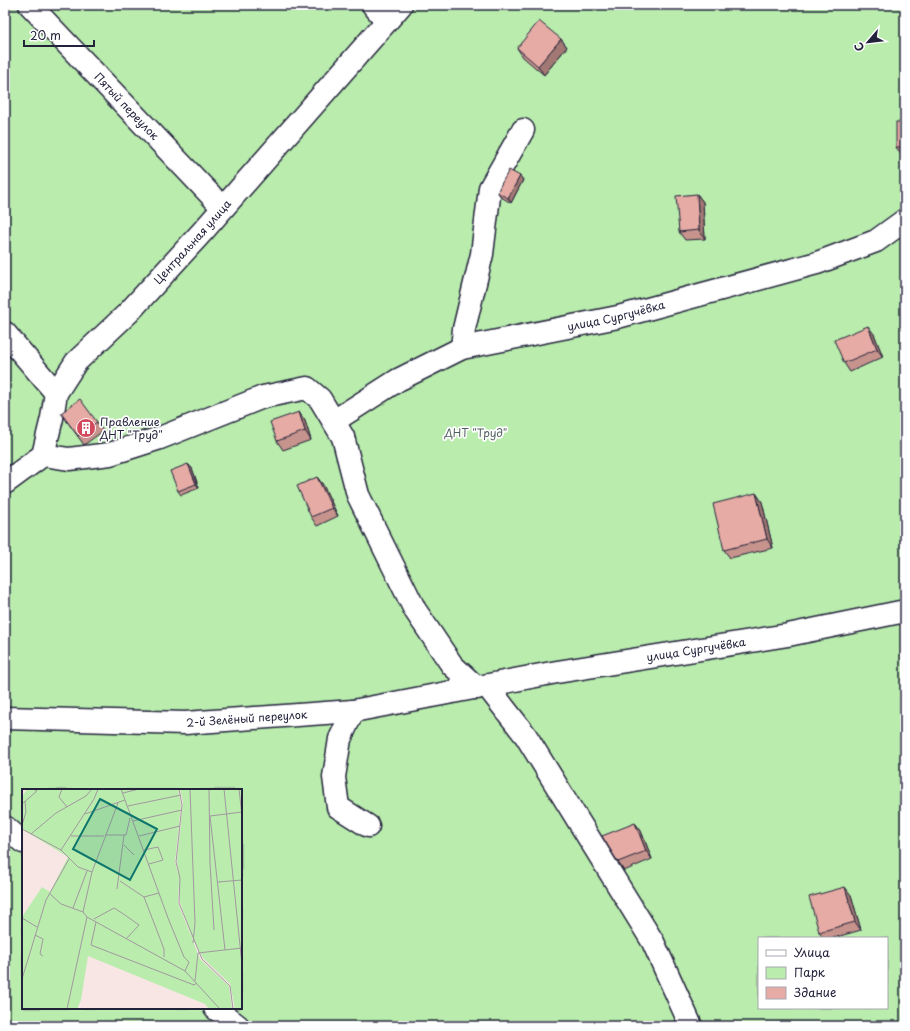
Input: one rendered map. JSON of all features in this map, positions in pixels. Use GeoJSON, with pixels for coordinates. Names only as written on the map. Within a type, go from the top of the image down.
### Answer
{"type":"FeatureCollection","features":[{"type":"Feature","properties":{"kind":"street","name":"Пятый переулок"},"geometry":{"type":"LineString","coordinates":[[30,5],[222,208]]}},
{"type":"Feature","properties":{"kind":"street"},"geometry":{"type":"LineString","coordinates":[[373,5],[387,21]]}},
{"type":"Feature","properties":{"kind":"street","name":"Центральная улица"},"geometry":{"type":"LineString","coordinates":[[43,455],[52,418],[56,393],[76,362],[128,313],[402,5]]}},
{"type":"Feature","properties":{"kind":"street"},"geometry":{"type":"LineString","coordinates":[[462,348],[464,329],[482,254],[490,188],[523,130]]}},
{"type":"Feature","properties":{"kind":"street","name":"улица Сургучёвка"},"geometry":{"type":"LineString","coordinates":[[334,421],[398,380],[462,348],[618,316],[817,263],[876,241],[905,220]]}},
{"type":"Feature","properties":{"kind":"street"},"geometry":{"type":"LineString","coordinates":[[5,333],[56,393]]}},
{"type":"Feature","properties":{"kind":"street"},"geometry":{"type":"LineString","coordinates":[[5,483],[43,455],[69,459],[110,454],[160,438],[263,397],[306,388],[320,399],[343,437],[358,495],[415,610],[452,665],[482,687],[526,736],[653,942],[691,1026]]}},
{"type":"Feature","properties":{"kind":"street","name":"улица Сургучёвка"},"geometry":{"type":"LineString","coordinates":[[482,687],[557,672],[788,635],[905,611]]}},
{"type":"Feature","properties":{"kind":"street","name":"2-й Зелёный переулок"},"geometry":{"type":"LineString","coordinates":[[5,718],[185,723],[353,711],[482,687]]}},
{"type":"Feature","properties":{"kind":"street"},"geometry":{"type":"LineString","coordinates":[[353,711],[340,739],[334,777],[338,807],[368,826]]}},
{"type":"Feature","properties":{"kind":"street"},"geometry":{"type":"LineString","coordinates":[[5,827],[22,841]]}},
{"type":"Feature","properties":{"kind":"street"},"geometry":{"type":"LineString","coordinates":[[216,1009],[238,1026]]}},
{"type":"Feature","properties":{"kind":"green space","name":"ДНТ \"Труд\""},"geometry":{"type":"Polygon","coordinates":[[[5,5],[905,5],[905,1026],[5,1026],[5,5]]]}},
{"type":"Feature","properties":{"kind":"building"},"geometry":{"type":"Polygon","coordinates":[[[539,21],[561,39],[538,66],[517,48],[539,21]]]}},
{"type":"Feature","properties":{"kind":"building"},"geometry":{"type":"Polygon","coordinates":[[[896,122],[905,122],[905,147],[896,147],[896,122]]]}},
{"type":"Feature","properties":{"kind":"building"},"geometry":{"type":"Polygon","coordinates":[[[509,170],[520,176],[508,198],[498,193],[499,188],[509,170]]]}},
{"type":"Feature","properties":{"kind":"building"},"geometry":{"type":"Polygon","coordinates":[[[697,194],[699,230],[679,232],[676,196],[697,194]]]}},
{"type":"Feature","properties":{"kind":"building"},"geometry":{"type":"Polygon","coordinates":[[[868,326],[877,349],[844,363],[834,340],[868,326]]]}},
{"type":"Feature","properties":{"kind":"building","name":"Правление ДНТ \"Труд\""},"geometry":{"type":"Polygon","coordinates":[[[80,399],[97,422],[78,436],[61,413],[80,399]]]}},
{"type":"Feature","properties":{"kind":"building"},"geometry":{"type":"Polygon","coordinates":[[[299,412],[305,431],[277,441],[270,422],[299,412]]]}},
{"type":"Feature","properties":{"kind":"building"},"geometry":{"type":"Polygon","coordinates":[[[188,464],[196,484],[178,491],[170,471],[188,464]]]}},
{"type":"Feature","properties":{"kind":"building"},"geometry":{"type":"Polygon","coordinates":[[[317,477],[332,508],[311,517],[297,486],[317,477]]]}},
{"type":"Feature","properties":{"kind":"building"},"geometry":{"type":"Polygon","coordinates":[[[756,493],[767,539],[724,550],[713,504],[756,493]]]}},
{"type":"Feature","properties":{"kind":"building"},"geometry":{"type":"Polygon","coordinates":[[[635,823],[646,851],[618,862],[602,836],[635,823]]]}},
{"type":"Feature","properties":{"kind":"building"},"geometry":{"type":"Polygon","coordinates":[[[845,887],[855,922],[819,932],[809,897],[845,887]]]}},
{"type":"Feature","properties":{"kind":"place","name":"Правление ДНТ \"Труд\""},"geometry":{"type":"Point","coordinates":[86,428]}}]}
